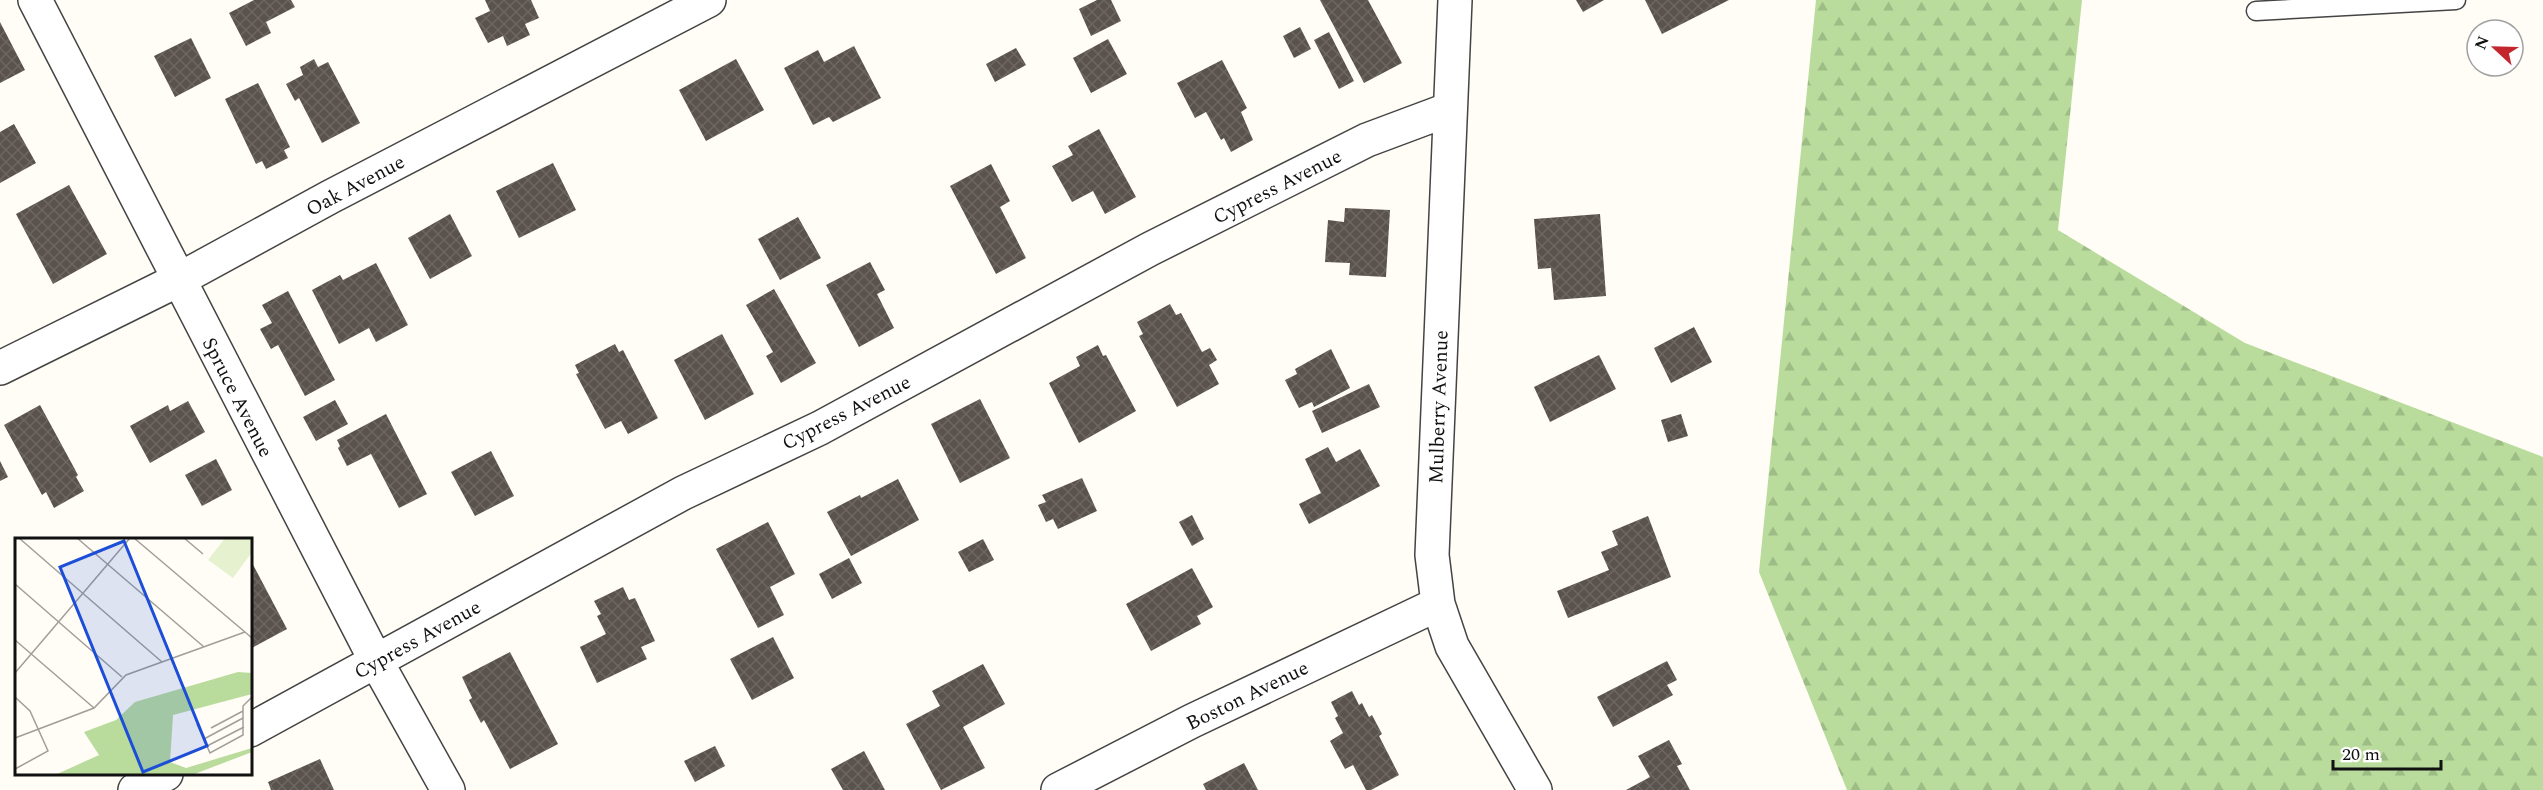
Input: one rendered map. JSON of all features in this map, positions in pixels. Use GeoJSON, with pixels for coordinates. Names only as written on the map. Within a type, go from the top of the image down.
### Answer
{"type":"FeatureCollection","features":[{"type":"Feature","properties":{"kind":"street","name":"Spruce Avenue"},"geometry":{"type":"LineString","coordinates":[[35,0],[376,661],[448,790]]}},
{"type":"Feature","properties":{"kind":"street","name":"Oak Avenue"},"geometry":{"type":"LineString","coordinates":[[0,368],[178,280],[330,197],[709,0]]}},
{"type":"Feature","properties":{"kind":"street","name":"Mulberry Avenue"},"geometry":{"type":"LineString","coordinates":[[1455,0],[1432,555],[1438,604],[1452,646],[1535,790]]}},
{"type":"Feature","properties":{"kind":"street","name":"Cypress Avenue"},"geometry":{"type":"LineString","coordinates":[[252,729],[683,493],[820,428],[1160,244],[1367,140],[1450,109]]}},
{"type":"Feature","properties":{"kind":"street","name":"Boston Avenue"},"geometry":{"type":"LineString","coordinates":[[1058,790],[1192,721],[1438,604]]}},
{"type":"Feature","properties":{"kind":"street"},"geometry":{"type":"LineString","coordinates":[[135,790],[164,775]]}},
{"type":"Feature","properties":{"kind":"lane"},"geometry":{"type":"LineString","coordinates":[[2256,11],[2454,0]]}},
{"type":"Feature","properties":{"kind":"green space"},"geometry":{"type":"Polygon","coordinates":[[[1816,0],[2082,0],[2058,230],[2245,343],[2543,457],[2543,790],[1847,790],[1759,572],[1816,0]]]}},
{"type":"Feature","properties":{"kind":"building"},"geometry":{"type":"Polygon","coordinates":[[[254,0],[291,0],[295,7],[266,22],[271,33],[246,46],[229,13],[254,0]]]}},
{"type":"Feature","properties":{"kind":"building"},"geometry":{"type":"Polygon","coordinates":[[[485,0],[531,0],[539,18],[525,24],[530,35],[507,46],[503,36],[488,43],[475,18],[490,11],[485,0]]]}},
{"type":"Feature","properties":{"kind":"building"},"geometry":{"type":"Polygon","coordinates":[[[1097,0],[1111,0],[1121,21],[1091,36],[1079,9],[1097,0]]]}},
{"type":"Feature","properties":{"kind":"building"},"geometry":{"type":"Polygon","coordinates":[[[1320,0],[1368,0],[1402,63],[1364,83],[1320,0]]]}},
{"type":"Feature","properties":{"kind":"building"},"geometry":{"type":"Polygon","coordinates":[[[1576,0],[1604,0],[1583,12],[1576,0]]]}},
{"type":"Feature","properties":{"kind":"building"},"geometry":{"type":"Polygon","coordinates":[[[1645,0],[1729,0],[1662,34],[1645,0]]]}},
{"type":"Feature","properties":{"kind":"building"},"geometry":{"type":"Polygon","coordinates":[[[0,22],[25,70],[0,83],[0,22]]]}},
{"type":"Feature","properties":{"kind":"building"},"geometry":{"type":"Polygon","coordinates":[[[1300,27],[1311,49],[1294,58],[1283,36],[1300,27]]]}},
{"type":"Feature","properties":{"kind":"building"},"geometry":{"type":"Polygon","coordinates":[[[1329,32],[1354,81],[1339,89],[1314,40],[1329,32]]]}},
{"type":"Feature","properties":{"kind":"building"},"geometry":{"type":"Polygon","coordinates":[[[191,38],[211,78],[175,97],[154,56],[191,38]]]}},
{"type":"Feature","properties":{"kind":"building"},"geometry":{"type":"Polygon","coordinates":[[[1108,39],[1127,74],[1091,93],[1073,58],[1108,39]]]}},
{"type":"Feature","properties":{"kind":"building"},"geometry":{"type":"Polygon","coordinates":[[[854,46],[881,98],[833,122],[829,117],[813,125],[784,68],[818,50],[824,62],[854,46]]]}},
{"type":"Feature","properties":{"kind":"building"},"geometry":{"type":"Polygon","coordinates":[[[1016,48],[1026,65],[995,82],[986,64],[1016,48]]]}},
{"type":"Feature","properties":{"kind":"building"},"geometry":{"type":"Polygon","coordinates":[[[314,59],[318,67],[328,62],[360,123],[322,143],[299,98],[295,101],[286,84],[303,75],[300,67],[314,59]]]}},
{"type":"Feature","properties":{"kind":"building"},"geometry":{"type":"Polygon","coordinates":[[[736,59],[764,110],[706,141],[679,90],[736,59]]]}},
{"type":"Feature","properties":{"kind":"building"},"geometry":{"type":"Polygon","coordinates":[[[1222,60],[1247,108],[1241,112],[1253,140],[1231,152],[1224,138],[1221,140],[1206,112],[1195,118],[1177,83],[1222,60]]]}},
{"type":"Feature","properties":{"kind":"building"},"geometry":{"type":"Polygon","coordinates":[[[258,83],[290,147],[284,150],[288,158],[266,169],[262,161],[256,164],[225,99],[258,83]]]}},
{"type":"Feature","properties":{"kind":"building"},"geometry":{"type":"Polygon","coordinates":[[[14,124],[36,163],[0,183],[0,132],[14,124]]]}},
{"type":"Feature","properties":{"kind":"building"},"geometry":{"type":"Polygon","coordinates":[[[1099,129],[1136,197],[1105,214],[1093,191],[1072,202],[1052,166],[1073,155],[1068,146],[1099,129]]]}},
{"type":"Feature","properties":{"kind":"building"},"geometry":{"type":"Polygon","coordinates":[[[553,163],[576,210],[519,238],[496,191],[553,163]]]}},
{"type":"Feature","properties":{"kind":"building"},"geometry":{"type":"Polygon","coordinates":[[[991,164],[1010,201],[1000,207],[1026,258],[996,274],[950,186],[991,164]]]}},
{"type":"Feature","properties":{"kind":"building"},"geometry":{"type":"Polygon","coordinates":[[[69,185],[107,254],[53,284],[16,214],[69,185]]]}},
{"type":"Feature","properties":{"kind":"building"},"geometry":{"type":"Polygon","coordinates":[[[1345,208],[1390,210],[1386,277],[1349,275],[1350,263],[1325,262],[1328,220],[1344,222],[1345,208]]]}},
{"type":"Feature","properties":{"kind":"building"},"geometry":{"type":"Polygon","coordinates":[[[450,214],[472,256],[430,279],[408,238],[450,214]]]}},
{"type":"Feature","properties":{"kind":"building"},"geometry":{"type":"Polygon","coordinates":[[[1600,214],[1606,296],[1554,300],[1551,268],[1538,269],[1534,219],[1600,214]]]}},
{"type":"Feature","properties":{"kind":"building"},"geometry":{"type":"Polygon","coordinates":[[[798,217],[821,258],[780,280],[758,239],[798,217]]]}},
{"type":"Feature","properties":{"kind":"building"},"geometry":{"type":"Polygon","coordinates":[[[870,262],[885,290],[877,294],[894,328],[859,347],[826,285],[870,262]]]}},
{"type":"Feature","properties":{"kind":"building"},"geometry":{"type":"Polygon","coordinates":[[[376,263],[408,325],[376,342],[369,328],[339,344],[312,290],[340,275],[343,280],[376,263]]]}},
{"type":"Feature","properties":{"kind":"building"},"geometry":{"type":"Polygon","coordinates":[[[774,289],[816,363],[781,383],[766,356],[773,352],[746,305],[774,289]]]}},
{"type":"Feature","properties":{"kind":"building"},"geometry":{"type":"Polygon","coordinates":[[[288,291],[335,380],[305,396],[278,345],[271,349],[260,329],[272,323],[262,305],[288,291]]]}},
{"type":"Feature","properties":{"kind":"building"},"geometry":{"type":"Polygon","coordinates":[[[1170,304],[1176,315],[1181,313],[1202,352],[1210,348],[1217,360],[1209,365],[1219,384],[1177,407],[1139,336],[1143,334],[1137,322],[1170,304]]]}},
{"type":"Feature","properties":{"kind":"building"},"geometry":{"type":"Polygon","coordinates":[[[1694,327],[1712,362],[1671,383],[1654,348],[1694,327]]]}},
{"type":"Feature","properties":{"kind":"building"},"geometry":{"type":"Polygon","coordinates":[[[722,334],[754,394],[705,420],[674,360],[722,334]]]}},
{"type":"Feature","properties":{"kind":"building"},"geometry":{"type":"Polygon","coordinates":[[[615,344],[619,352],[623,350],[658,418],[628,434],[621,421],[605,429],[576,374],[579,373],[575,365],[615,344]]]}},
{"type":"Feature","properties":{"kind":"building"},"geometry":{"type":"Polygon","coordinates":[[[1098,345],[1103,356],[1106,355],[1136,411],[1079,443],[1049,383],[1080,366],[1076,357],[1098,345]]]}},
{"type":"Feature","properties":{"kind":"building"},"geometry":{"type":"Polygon","coordinates":[[[1331,349],[1350,388],[1314,407],[1312,402],[1299,408],[1285,380],[1297,374],[1295,369],[1331,349]]]}},
{"type":"Feature","properties":{"kind":"building"},"geometry":{"type":"Polygon","coordinates":[[[1599,355],[1616,389],[1550,422],[1534,387],[1599,355]]]}},
{"type":"Feature","properties":{"kind":"building"},"geometry":{"type":"Polygon","coordinates":[[[1369,384],[1380,407],[1322,433],[1312,411],[1369,384]]]}},
{"type":"Feature","properties":{"kind":"building"},"geometry":{"type":"Polygon","coordinates":[[[980,399],[1010,458],[960,483],[931,424],[980,399]]]}},
{"type":"Feature","properties":{"kind":"building"},"geometry":{"type":"Polygon","coordinates":[[[335,400],[348,424],[316,441],[303,417],[335,400]]]}},
{"type":"Feature","properties":{"kind":"building"},"geometry":{"type":"Polygon","coordinates":[[[188,401],[205,432],[150,463],[130,426],[168,405],[170,411],[188,401]]]}},
{"type":"Feature","properties":{"kind":"building"},"geometry":{"type":"Polygon","coordinates":[[[40,405],[78,475],[76,477],[84,491],[54,508],[46,492],[42,495],[4,425],[40,405]]]}},
{"type":"Feature","properties":{"kind":"building"},"geometry":{"type":"Polygon","coordinates":[[[386,414],[427,494],[399,508],[371,454],[347,466],[338,448],[340,446],[337,440],[386,414]]]}},
{"type":"Feature","properties":{"kind":"building"},"geometry":{"type":"Polygon","coordinates":[[[1681,414],[1688,436],[1668,442],[1661,420],[1681,414]]]}},
{"type":"Feature","properties":{"kind":"building"},"geometry":{"type":"Polygon","coordinates":[[[1328,447],[1336,462],[1360,449],[1380,486],[1309,524],[1299,504],[1321,493],[1305,459],[1328,447]]]}},
{"type":"Feature","properties":{"kind":"building"},"geometry":{"type":"Polygon","coordinates":[[[491,451],[514,496],[475,516],[451,472],[491,451]]]}},
{"type":"Feature","properties":{"kind":"building"},"geometry":{"type":"Polygon","coordinates":[[[216,459],[232,490],[202,506],[185,475],[216,459]]]}},
{"type":"Feature","properties":{"kind":"building"},"geometry":{"type":"Polygon","coordinates":[[[0,461],[8,477],[0,481],[0,461]]]}},
{"type":"Feature","properties":{"kind":"building"},"geometry":{"type":"Polygon","coordinates":[[[1082,478],[1097,511],[1058,529],[1053,519],[1046,522],[1038,505],[1046,502],[1042,495],[1082,478]]]}},
{"type":"Feature","properties":{"kind":"building"},"geometry":{"type":"Polygon","coordinates":[[[898,479],[919,520],[851,556],[827,512],[898,479]]]}},
{"type":"Feature","properties":{"kind":"building"},"geometry":{"type":"Polygon","coordinates":[[[1192,515],[1204,539],[1192,546],[1179,522],[1192,515]]]}},
{"type":"Feature","properties":{"kind":"building"},"geometry":{"type":"Polygon","coordinates":[[[1648,516],[1671,577],[1568,618],[1557,591],[1609,570],[1601,552],[1618,545],[1612,531],[1648,516]]]}},
{"type":"Feature","properties":{"kind":"building"},"geometry":{"type":"Polygon","coordinates":[[[768,522],[795,574],[770,587],[784,615],[758,628],[716,549],[768,522]]]}},
{"type":"Feature","properties":{"kind":"building"},"geometry":{"type":"Polygon","coordinates":[[[983,539],[994,560],[969,572],[958,552],[983,539]]]}},
{"type":"Feature","properties":{"kind":"building"},"geometry":{"type":"Polygon","coordinates":[[[849,558],[862,583],[832,599],[819,574],[849,558]]]}},
{"type":"Feature","properties":{"kind":"building"},"geometry":{"type":"Polygon","coordinates":[[[252,563],[287,629],[252,648],[252,563]]]}},
{"type":"Feature","properties":{"kind":"building"},"geometry":{"type":"Polygon","coordinates":[[[1192,568],[1213,607],[1197,616],[1201,624],[1151,651],[1126,604],[1192,568]]]}},
{"type":"Feature","properties":{"kind":"building"},"geometry":{"type":"Polygon","coordinates":[[[623,587],[629,600],[635,598],[655,641],[641,647],[647,659],[597,683],[580,647],[606,634],[597,616],[601,614],[594,601],[623,587]]]}},
{"type":"Feature","properties":{"kind":"building"},"geometry":{"type":"Polygon","coordinates":[[[773,637],[794,678],[752,700],[730,659],[773,637]]]}},
{"type":"Feature","properties":{"kind":"building"},"geometry":{"type":"Polygon","coordinates":[[[510,652],[558,744],[510,769],[484,720],[481,723],[469,700],[472,698],[462,677],[510,652]]]}},
{"type":"Feature","properties":{"kind":"building"},"geometry":{"type":"Polygon","coordinates":[[[1667,661],[1677,680],[1667,685],[1673,695],[1613,727],[1597,697],[1667,661]]]}},
{"type":"Feature","properties":{"kind":"building"},"geometry":{"type":"Polygon","coordinates":[[[983,664],[1005,704],[963,727],[985,768],[941,790],[906,724],[940,706],[932,691],[983,664]]]}},
{"type":"Feature","properties":{"kind":"building"},"geometry":{"type":"Polygon","coordinates":[[[1352,691],[1359,705],[1362,703],[1369,717],[1372,715],[1382,734],[1379,736],[1399,775],[1371,790],[1366,790],[1353,765],[1345,769],[1330,741],[1343,733],[1335,718],[1338,716],[1331,702],[1352,691]]]}},
{"type":"Feature","properties":{"kind":"building"},"geometry":{"type":"Polygon","coordinates":[[[1669,740],[1682,764],[1677,766],[1690,790],[1626,790],[1650,777],[1638,756],[1669,740]]]}},
{"type":"Feature","properties":{"kind":"building"},"geometry":{"type":"Polygon","coordinates":[[[715,746],[725,766],[695,782],[684,761],[715,746]]]}},
{"type":"Feature","properties":{"kind":"building"},"geometry":{"type":"Polygon","coordinates":[[[864,751],[885,790],[843,790],[831,769],[864,751]]]}},
{"type":"Feature","properties":{"kind":"building"},"geometry":{"type":"Polygon","coordinates":[[[320,759],[334,790],[271,790],[268,782],[320,759]]]}},
{"type":"Feature","properties":{"kind":"building"},"geometry":{"type":"Polygon","coordinates":[[[1244,763],[1258,790],[1206,790],[1203,784],[1244,763]]]}}]}
